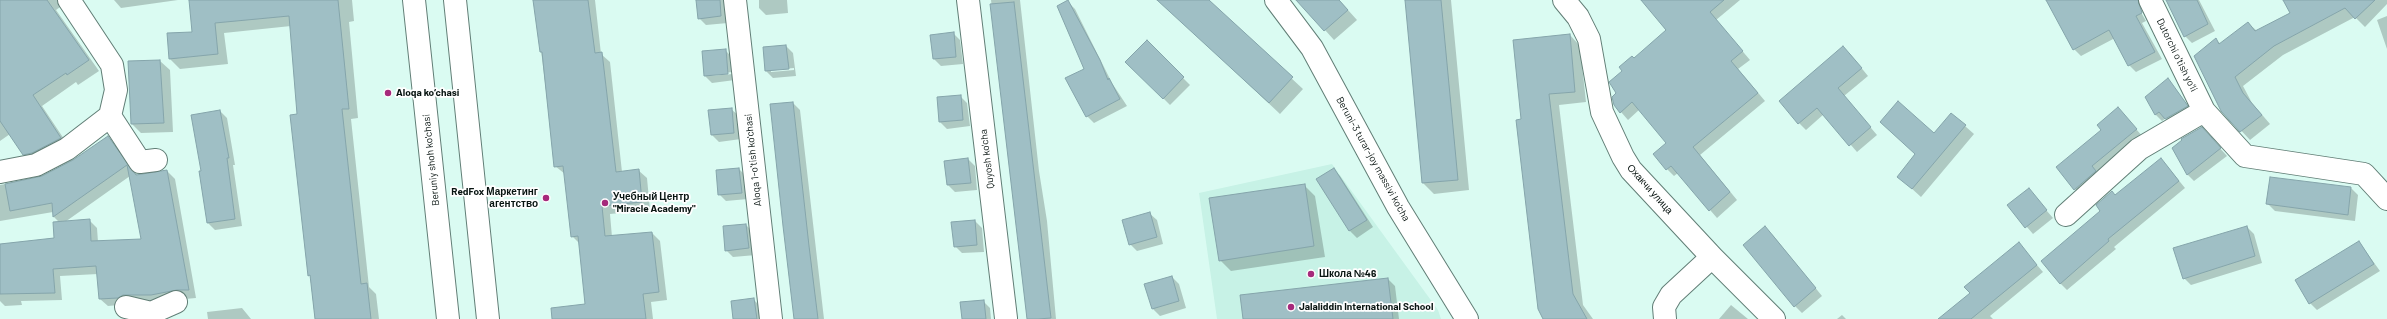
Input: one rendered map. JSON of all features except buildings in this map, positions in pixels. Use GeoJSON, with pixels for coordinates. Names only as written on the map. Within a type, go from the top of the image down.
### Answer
{"type":"FeatureCollection","features":[{"type":"Feature","properties":{"kind":"street"},"geometry":{"type":"LineString","coordinates":[[0,172],[36,165],[67,149],[110,116],[116,90],[112,65],[69,0]]}},
{"type":"Feature","properties":{"kind":"street","name":"Beruniy shoh ko'chasi"},"geometry":{"type":"LineString","coordinates":[[414,0],[448,319]]}},
{"type":"Feature","properties":{"kind":"street"},"geometry":{"type":"LineString","coordinates":[[455,0],[488,319]]}},
{"type":"Feature","properties":{"kind":"street","name":"Aloqa 1-o'tish ko'chasi"},"geometry":{"type":"LineString","coordinates":[[735,0],[771,319]]}},
{"type":"Feature","properties":{"kind":"street","name":"Quyosh ko'cha"},"geometry":{"type":"LineString","coordinates":[[968,0],[1006,318]]}},
{"type":"Feature","properties":{"kind":"street","name":"Beruni-3 turar-joy massivi ko'cha"},"geometry":{"type":"LineString","coordinates":[[1276,0],[1312,48],[1398,207],[1467,319]]}},
{"type":"Feature","properties":{"kind":"street","name":"Охакчи улица"},"geometry":{"type":"LineString","coordinates":[[1564,0],[1578,17],[1589,39],[1602,112],[1622,157],[1631,170],[1712,257],[1774,319]]}},
{"type":"Feature","properties":{"kind":"street","name":"Dutorchi o'tish yo'li"},"geometry":{"type":"LineString","coordinates":[[2150,0],[2204,110],[2246,156],[2364,174],[2387,199]]}},
{"type":"Feature","properties":{"kind":"street"},"geometry":{"type":"LineString","coordinates":[[2066,215],[2139,149],[2204,110]]}},
{"type":"Feature","properties":{"kind":"street"},"geometry":{"type":"LineString","coordinates":[[110,116],[140,162],[156,160]]}},
{"type":"Feature","properties":{"kind":"street"},"geometry":{"type":"LineString","coordinates":[[1665,319],[1664,307],[1671,295],[1712,257]]}},
{"type":"Feature","properties":{"kind":"street"},"geometry":{"type":"LineString","coordinates":[[126,307],[151,316],[176,302]]}},
{"type":"Feature","properties":{"kind":"shaded area","name":"Школа №46"},"geometry":{"type":"Polygon","coordinates":[[[1332,164],[1438,310],[1441,319],[1217,319],[1199,193],[1332,164]]]}},
{"type":"Feature","properties":{"kind":"place","name":"Aloqa ko‘chasi"},"geometry":{"type":"Point","coordinates":[388,93]}},
{"type":"Feature","properties":{"kind":"place","name":"RedFox Маркетинг агентство"},"geometry":{"type":"Point","coordinates":[546,198]}},
{"type":"Feature","properties":{"kind":"place","name":"Учебный Центр \"Miracle Academy\""},"geometry":{"type":"Point","coordinates":[605,203]}},
{"type":"Feature","properties":{"kind":"place","name":"Школа №46"},"geometry":{"type":"Point","coordinates":[1311,274]}},
{"type":"Feature","properties":{"kind":"place","name":"Jalaliddin International School"},"geometry":{"type":"Point","coordinates":[1291,307]}}]}
